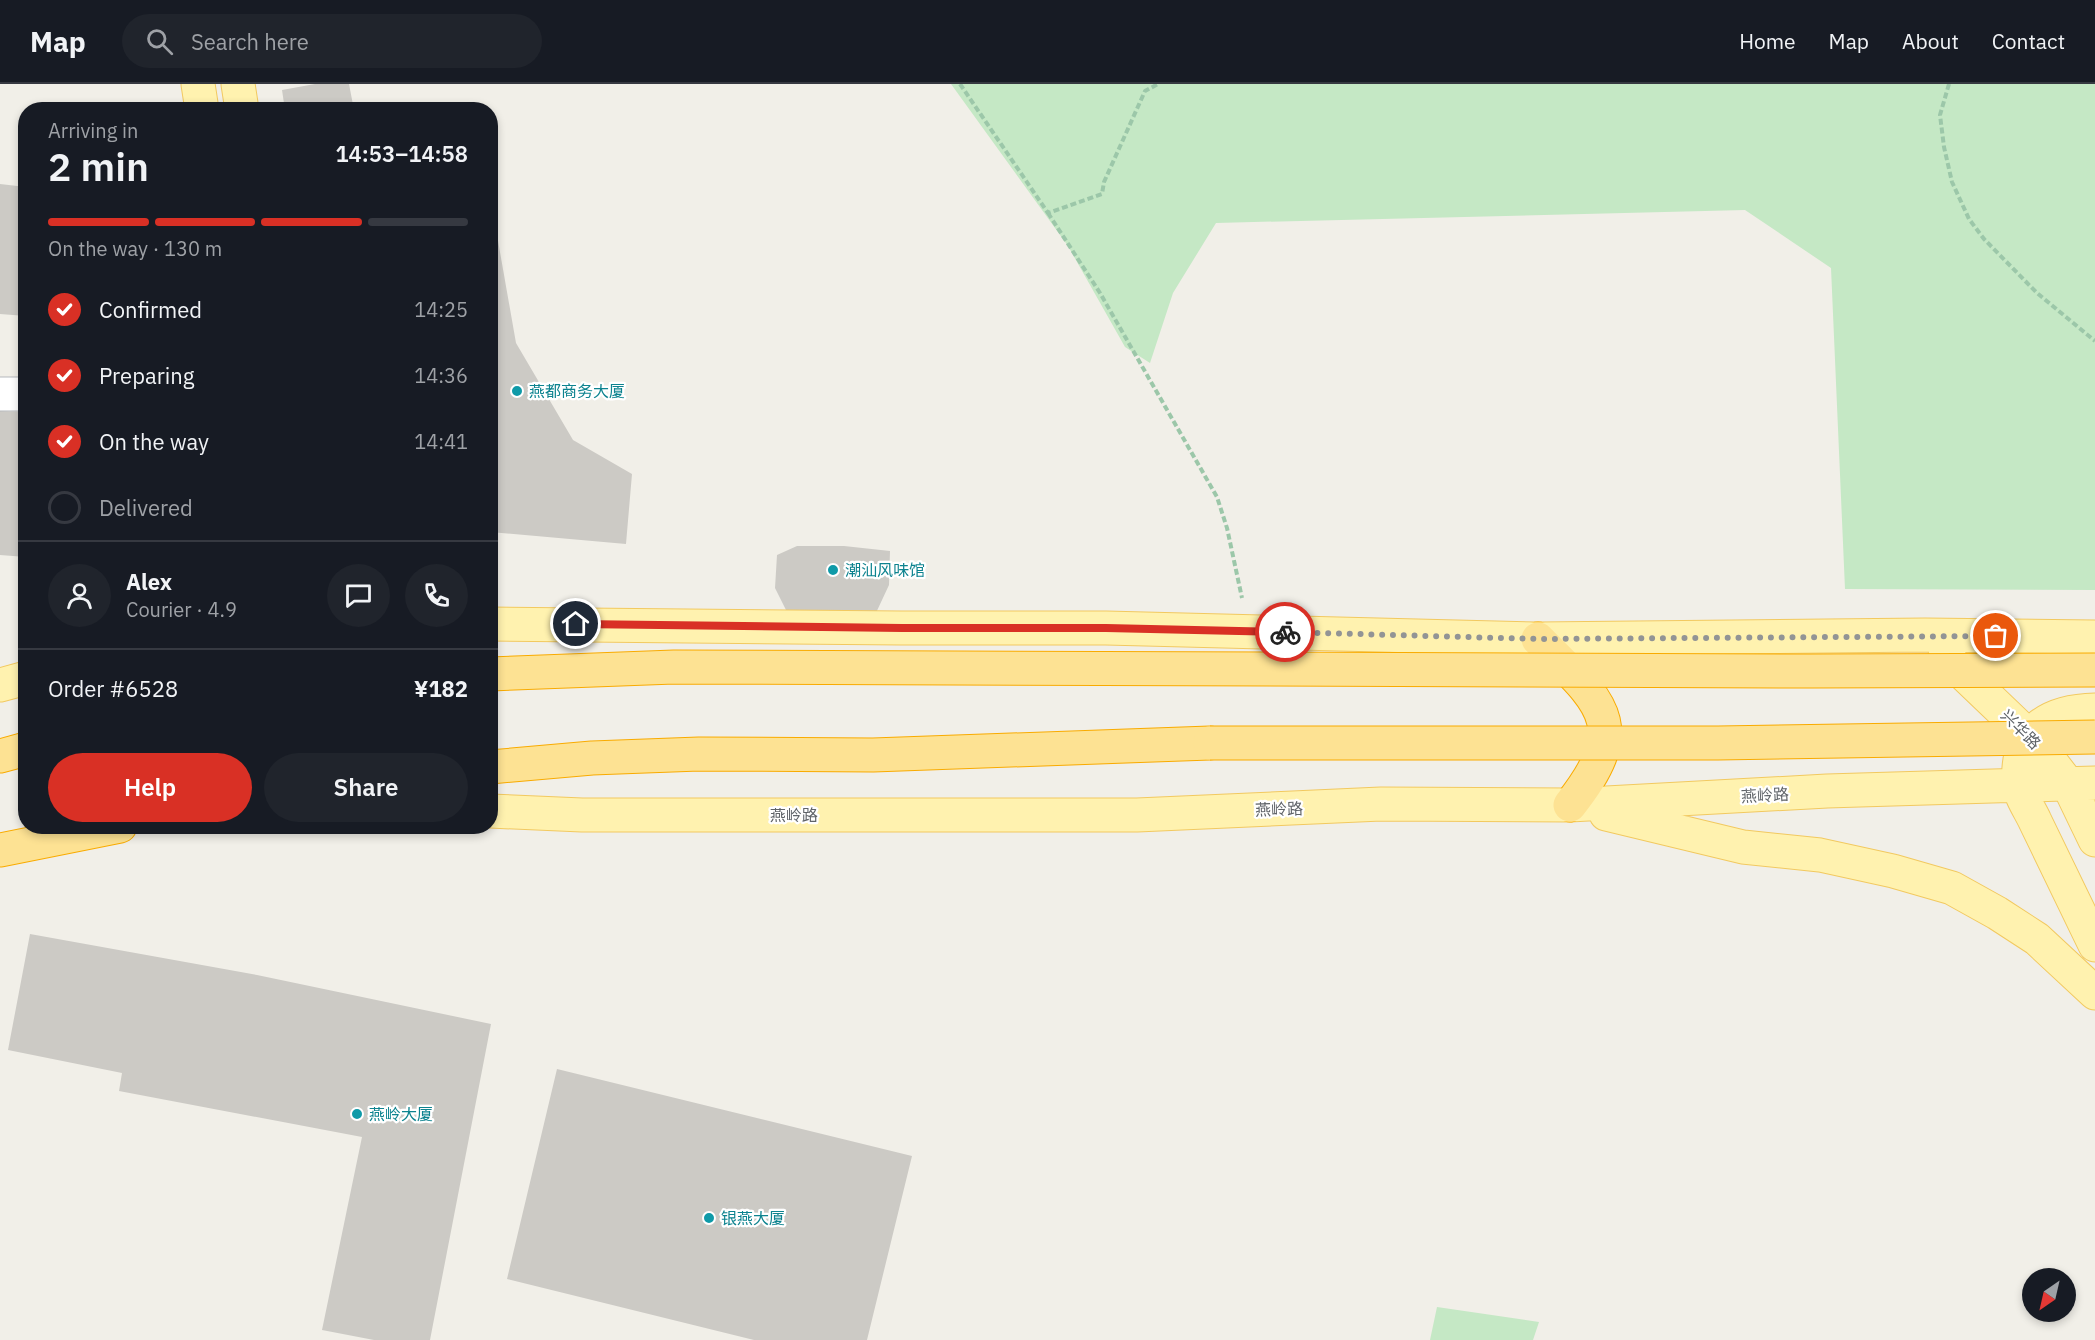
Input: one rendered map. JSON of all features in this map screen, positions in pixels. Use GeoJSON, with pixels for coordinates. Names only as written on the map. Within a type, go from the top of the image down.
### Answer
{"type":"FeatureCollection","features":[{"type":"Feature","properties":{"kind":"highway"},"geometry":{"type":"LineString","coordinates":[[1538,639],[1581,682],[1599,706],[1605,724],[1605,744],[1598,765],[1569,805]]}},
{"type":"Feature","properties":{"kind":"highway"},"geometry":{"type":"LineString","coordinates":[[498,674],[674,667],[2095,670]]}},
{"type":"Feature","properties":{"kind":"highway"},"geometry":{"type":"LineString","coordinates":[[498,766],[592,758],[687,754],[873,755],[1210,743],[1718,743],[2095,737]]}},
{"type":"Feature","properties":{"kind":"highway"},"geometry":{"type":"LineString","coordinates":[[0,756],[18,751]]}},
{"type":"Feature","properties":{"kind":"highway"},"geometry":{"type":"LineString","coordinates":[[0,850],[80,834]]}},
{"type":"Feature","properties":{"kind":"main road"},"geometry":{"type":"LineString","coordinates":[[198,84],[201,102]]}},
{"type":"Feature","properties":{"kind":"main road"},"geometry":{"type":"LineString","coordinates":[[238,84],[241,102]]}},
{"type":"Feature","properties":{"kind":"main road"},"geometry":{"type":"LineString","coordinates":[[498,624],[1106,628],[1538,639],[1925,635],[2095,637]]}},
{"type":"Feature","properties":{"kind":"main road","name":"兴华路"},"geometry":{"type":"LineString","coordinates":[[1925,635],[1960,672],[2081,783],[2095,840]]}},
{"type":"Feature","properties":{"kind":"main road"},"geometry":{"type":"LineString","coordinates":[[0,685],[18,680]]}},
{"type":"Feature","properties":{"kind":"main road"},"geometry":{"type":"LineString","coordinates":[[2095,710],[2061,713],[2040,725],[2030,736],[2020,754],[2019,786],[2095,945]]}},
{"type":"Feature","properties":{"kind":"main road","name":"燕岭路"},"geometry":{"type":"LineString","coordinates":[[498,812],[582,815],[1114,815],[1381,804],[1569,805],[1827,791],[2081,783]]}},
{"type":"Feature","properties":{"kind":"main road"},"geometry":{"type":"LineString","coordinates":[[1569,805],[1743,847],[1821,855],[1893,871],[1952,888],[1997,912],[2037,939],[2095,993]]}},
{"type":"Feature","properties":{"kind":"street"},"geometry":{"type":"LineString","coordinates":[[0,394],[18,394]]}},
{"type":"Feature","properties":{"kind":"path"},"geometry":{"type":"LineString","coordinates":[[960,84],[1100,293],[1217,497],[1238,574],[1246,631]]}},
{"type":"Feature","properties":{"kind":"path"},"geometry":{"type":"LineString","coordinates":[[1048,213],[1102,194],[1104,182],[1145,91],[1158,84]]}},
{"type":"Feature","properties":{"kind":"path"},"geometry":{"type":"LineString","coordinates":[[1948,84],[1940,115],[1947,166],[1969,219],[1984,239],[2037,293],[2095,341]]}},
{"type":"Feature","properties":{"kind":"green space"},"geometry":{"type":"Polygon","coordinates":[[[951,84],[2095,84],[2095,590],[1845,589],[1831,268],[1745,210],[1216,223],[1173,293],[1150,363],[1125,347],[1068,246],[951,84]]]}},
{"type":"Feature","properties":{"kind":"green space"},"geometry":{"type":"Polygon","coordinates":[[[1437,1307],[1539,1322],[1533,1340],[1430,1340],[1437,1307]]]}},
{"type":"Feature","properties":{"kind":"building"},"geometry":{"type":"Polygon","coordinates":[[[315,84],[349,84],[352,102],[284,102],[282,90],[315,84]]]}},
{"type":"Feature","properties":{"kind":"building"},"geometry":{"type":"Polygon","coordinates":[[[0,184],[18,186],[18,315],[0,314],[0,184]]]}},
{"type":"Feature","properties":{"kind":"building","name":"燕都商务大厦"},"geometry":{"type":"Polygon","coordinates":[[[498,241],[516,343],[573,440],[632,474],[626,544],[498,533],[498,241]]]}},
{"type":"Feature","properties":{"kind":"building"},"geometry":{"type":"Polygon","coordinates":[[[0,411],[18,412],[18,556],[0,555],[0,411]]]}},
{"type":"Feature","properties":{"kind":"building","name":"潮汕风味馆"},"geometry":{"type":"Polygon","coordinates":[[[797,546],[844,546],[890,551],[889,585],[875,615],[789,616],[775,588],[777,555],[797,546]]]}},
{"type":"Feature","properties":{"kind":"building","name":"燕岭大厦"},"geometry":{"type":"Polygon","coordinates":[[[30,934],[257,975],[491,1024],[430,1340],[374,1340],[322,1330],[362,1137],[119,1091],[122,1073],[8,1050],[30,934]]]}},
{"type":"Feature","properties":{"kind":"building","name":"银燕大厦"},"geometry":{"type":"Polygon","coordinates":[[[557,1069],[912,1156],[867,1340],[754,1340],[507,1279],[557,1069]]]}},
{"type":"Feature","properties":{"kind":"way so far"},"geometry":{"type":"LineString","coordinates":[[1285,632],[1538,639],[1996,636]]}},
{"type":"Feature","properties":{"kind":"place","name":"燕都商务大厦"},"geometry":{"type":"Point","coordinates":[517,391]}},
{"type":"Feature","properties":{"kind":"place","name":"潮汕风味馆"},"geometry":{"type":"Point","coordinates":[833,570]}},
{"type":"Feature","properties":{"kind":"place","name":"燕岭大厦"},"geometry":{"type":"Point","coordinates":[357,1114]}},
{"type":"Feature","properties":{"kind":"place","name":"银燕大厦"},"geometry":{"type":"Point","coordinates":[709,1218]}},
{"type":"Feature","properties":{"kind":"route"},"geometry":{"type":"LineString","coordinates":[[576,624],[1106,628],[1285,632]]}}]}
